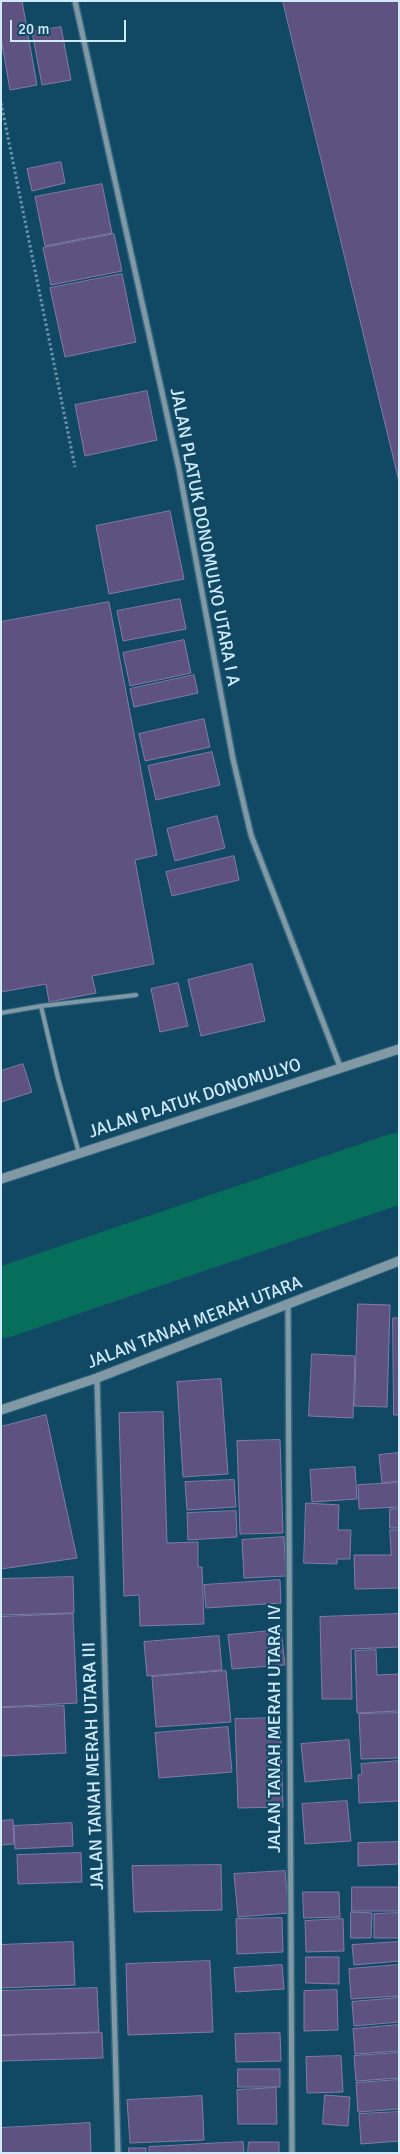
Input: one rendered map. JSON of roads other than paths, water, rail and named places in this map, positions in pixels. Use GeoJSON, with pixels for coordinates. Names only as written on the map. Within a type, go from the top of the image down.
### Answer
{"type":"FeatureCollection","features":[{"type":"Feature","properties":{"kind":"street","name":"JALAN PLATUK DONOMULYO UTARA I A"},"geometry":{"type":"LineString","coordinates":[[75,1],[179,469],[233,759],[251,835],[340,1068]]}},
{"type":"Feature","properties":{"kind":"street","name":"JALAN PLATUK DONOMULYO"},"geometry":{"type":"LineString","coordinates":[[1,1179],[399,1049]]}},
{"type":"Feature","properties":{"kind":"street","name":"JALAN TANAH MERAH UTARA"},"geometry":{"type":"LineString","coordinates":[[1,1410],[97,1378],[399,1261]]}},
{"type":"Feature","properties":{"kind":"street","name":"JALAN TANAH MERAH UTARA IV"},"geometry":{"type":"LineString","coordinates":[[288,1304],[292,2153]]}},
{"type":"Feature","properties":{"kind":"street","name":"JALAN TANAH MERAH UTARA III"},"geometry":{"type":"LineString","coordinates":[[97,1378],[118,2153]]}},
{"type":"Feature","properties":{"kind":"lane"},"geometry":{"type":"LineString","coordinates":[[1,1013],[41,1006],[136,995]]}},
{"type":"Feature","properties":{"kind":"lane"},"geometry":{"type":"LineString","coordinates":[[41,1006],[58,1078],[79,1153]]}},
{"type":"Feature","properties":{"kind":"waterway"},"geometry":{"type":"LineString","coordinates":[[1,1303],[399,1168]]}}]}
